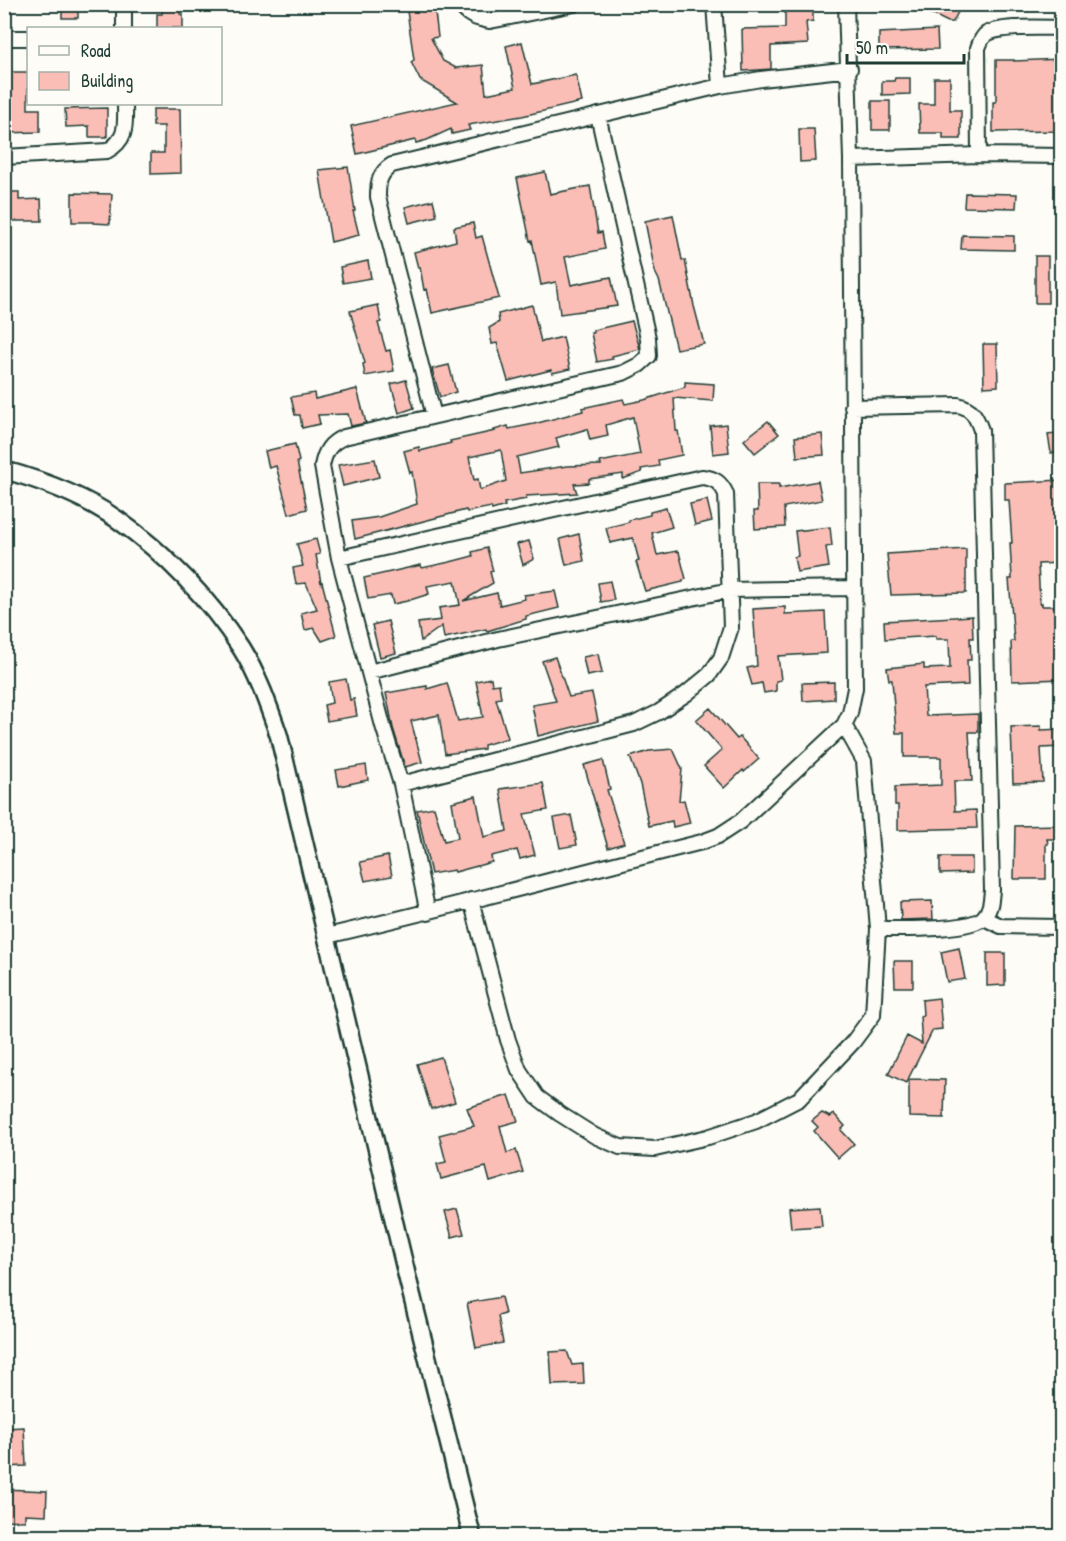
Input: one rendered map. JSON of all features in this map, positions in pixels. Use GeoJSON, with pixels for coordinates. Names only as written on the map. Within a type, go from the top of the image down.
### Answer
{"type":"FeatureCollection","features":[{"type":"Feature","properties":{"kind":"street"},"geometry":{"type":"LineString","coordinates":[[124,4],[124,27]]}},
{"type":"Feature","properties":{"kind":"street"},"geometry":{"type":"LineString","coordinates":[[460,4],[470,15],[490,21],[574,4]]}},
{"type":"Feature","properties":{"kind":"street"},"geometry":{"type":"LineString","coordinates":[[714,4],[720,86]]}},
{"type":"Feature","properties":{"kind":"street"},"geometry":{"type":"LineString","coordinates":[[327,936],[428,913],[718,836],[741,821],[844,725],[850,713],[855,688],[850,69],[846,4]]}},
{"type":"Feature","properties":{"kind":"street"},"geometry":{"type":"LineString","coordinates":[[979,155],[978,48],[982,38],[987,33],[999,30],[1062,28]]}},
{"type":"Feature","properties":{"kind":"street"},"geometry":{"type":"LineString","coordinates":[[4,38],[27,38]]}},
{"type":"Feature","properties":{"kind":"street"},"geometry":{"type":"LineString","coordinates":[[434,416],[378,197],[380,177],[385,169],[392,165],[720,86],[850,69]]}},
{"type":"Feature","properties":{"kind":"street"},"geometry":{"type":"LineString","coordinates":[[4,157],[107,151],[117,145],[123,137],[125,105]]}},
{"type":"Feature","properties":{"kind":"street"},"geometry":{"type":"LineString","coordinates":[[428,913],[401,784],[339,558],[322,466],[328,447],[344,437],[623,373],[639,365],[649,356],[648,338],[598,115]]}},
{"type":"Feature","properties":{"kind":"street"},"geometry":{"type":"LineString","coordinates":[[851,159],[979,155],[1062,156]]}},
{"type":"Feature","properties":{"kind":"street"},"geometry":{"type":"LineString","coordinates":[[852,407],[958,405],[972,411],[981,430],[992,890],[990,907],[984,918],[963,926],[878,929]]}},
{"type":"Feature","properties":{"kind":"street"},"geometry":{"type":"LineString","coordinates":[[4,471],[39,480],[74,495],[117,519],[157,552],[194,588],[242,650],[267,701],[279,736],[472,1536]]}},
{"type":"Feature","properties":{"kind":"street"},"geometry":{"type":"LineString","coordinates":[[339,558],[702,477],[717,480],[726,495],[731,627],[721,658],[708,675],[659,712],[634,724],[401,784]]}},
{"type":"Feature","properties":{"kind":"street"},"geometry":{"type":"LineString","coordinates":[[369,672],[498,639],[730,590],[854,588]]}},
{"type":"Feature","properties":{"kind":"street"},"geometry":{"type":"LineString","coordinates":[[471,900],[508,1040],[519,1070],[537,1097],[552,1109],[595,1136],[620,1147],[655,1149],[708,1137],[756,1121],[799,1099],[854,1042],[873,1015],[878,929],[864,761],[844,725]]}},
{"type":"Feature","properties":{"kind":"street"},"geometry":{"type":"LineString","coordinates":[[984,918],[1001,926],[1062,927]]}},
{"type":"Feature","properties":{"kind":"building"},"geometry":{"type":"Polygon","coordinates":[[[62,4],[78,4],[78,18],[62,18],[62,4]]]}},
{"type":"Feature","properties":{"kind":"building"},"geometry":{"type":"Polygon","coordinates":[[[162,4],[180,4],[183,27],[157,27],[157,14],[162,14],[162,4]]]}},
{"type":"Feature","properties":{"kind":"building"},"geometry":{"type":"Polygon","coordinates":[[[406,4],[434,4],[438,37],[431,38],[443,61],[456,68],[483,65],[486,94],[515,88],[506,46],[522,42],[532,84],[576,75],[582,102],[522,116],[468,125],[470,130],[452,134],[451,129],[416,143],[415,140],[357,154],[351,126],[457,102],[420,80],[411,62],[414,60],[406,4]]]}},
{"type":"Feature","properties":{"kind":"building"},"geometry":{"type":"Polygon","coordinates":[[[813,4],[813,21],[806,22],[808,44],[771,46],[771,69],[743,71],[742,29],[785,28],[785,5],[813,4]]]}},
{"type":"Feature","properties":{"kind":"building"},"geometry":{"type":"Polygon","coordinates":[[[911,4],[962,4],[953,22],[948,22],[911,4]]]}},
{"type":"Feature","properties":{"kind":"building"},"geometry":{"type":"Polygon","coordinates":[[[937,30],[938,49],[879,50],[879,33],[937,30]]]}},
{"type":"Feature","properties":{"kind":"building"},"geometry":{"type":"Polygon","coordinates":[[[1061,59],[1059,131],[993,132],[996,60],[1061,59]]]}},
{"type":"Feature","properties":{"kind":"building"},"geometry":{"type":"Polygon","coordinates":[[[4,72],[27,72],[27,105],[28,109],[40,109],[40,132],[4,133],[4,72]]]}},
{"type":"Feature","properties":{"kind":"building"},"geometry":{"type":"Polygon","coordinates":[[[895,78],[910,78],[910,94],[882,95],[882,81],[894,81],[895,78]]]}},
{"type":"Feature","properties":{"kind":"building"},"geometry":{"type":"Polygon","coordinates":[[[934,78],[950,78],[950,110],[961,110],[961,139],[943,139],[943,133],[920,133],[919,104],[934,104],[934,78]]]}},
{"type":"Feature","properties":{"kind":"building"},"geometry":{"type":"Polygon","coordinates":[[[872,101],[890,101],[890,130],[872,130],[872,101]]]}},
{"type":"Feature","properties":{"kind":"building"},"geometry":{"type":"Polygon","coordinates":[[[107,108],[107,137],[89,137],[89,126],[66,127],[65,109],[107,108]]]}},
{"type":"Feature","properties":{"kind":"building"},"geometry":{"type":"Polygon","coordinates":[[[153,109],[180,109],[181,173],[151,174],[151,153],[164,153],[164,126],[153,126],[153,109]]]}},
{"type":"Feature","properties":{"kind":"building"},"geometry":{"type":"Polygon","coordinates":[[[799,129],[814,129],[816,161],[800,162],[799,129]]]}},
{"type":"Feature","properties":{"kind":"building"},"geometry":{"type":"Polygon","coordinates":[[[348,167],[355,211],[353,211],[359,235],[331,242],[319,170],[348,167]]]}},
{"type":"Feature","properties":{"kind":"building"},"geometry":{"type":"Polygon","coordinates":[[[545,172],[550,194],[590,186],[598,233],[602,232],[605,249],[565,257],[571,285],[611,277],[617,306],[560,314],[556,282],[541,285],[517,178],[545,172]]]}},
{"type":"Feature","properties":{"kind":"building"},"geometry":{"type":"Polygon","coordinates":[[[4,192],[19,192],[19,200],[41,199],[42,221],[4,221],[4,192]]]}},
{"type":"Feature","properties":{"kind":"building"},"geometry":{"type":"Polygon","coordinates":[[[72,193],[112,194],[110,224],[72,222],[72,193]]]}},
{"type":"Feature","properties":{"kind":"building"},"geometry":{"type":"Polygon","coordinates":[[[965,193],[1017,194],[1016,208],[964,207],[965,193]]]}},
{"type":"Feature","properties":{"kind":"building"},"geometry":{"type":"Polygon","coordinates":[[[433,200],[437,216],[409,223],[405,207],[433,200]]]}},
{"type":"Feature","properties":{"kind":"building"},"geometry":{"type":"Polygon","coordinates":[[[673,215],[704,344],[676,349],[655,272],[645,221],[673,215]]]}},
{"type":"Feature","properties":{"kind":"building"},"geometry":{"type":"Polygon","coordinates":[[[473,223],[476,238],[482,236],[499,298],[432,313],[427,289],[424,290],[420,267],[418,268],[414,252],[456,241],[454,227],[473,223]]]}},
{"type":"Feature","properties":{"kind":"building"},"geometry":{"type":"Polygon","coordinates":[[[962,235],[1014,236],[1014,250],[961,249],[962,235]]]}},
{"type":"Feature","properties":{"kind":"building"},"geometry":{"type":"Polygon","coordinates":[[[1035,256],[1048,256],[1048,303],[1035,303],[1035,256]]]}},
{"type":"Feature","properties":{"kind":"building"},"geometry":{"type":"Polygon","coordinates":[[[368,261],[371,278],[343,283],[340,267],[368,261]]]}},
{"type":"Feature","properties":{"kind":"building"},"geometry":{"type":"Polygon","coordinates":[[[378,305],[381,322],[378,323],[386,351],[390,350],[394,371],[365,376],[363,364],[365,363],[350,311],[378,305]]]}},
{"type":"Feature","properties":{"kind":"building"},"geometry":{"type":"Polygon","coordinates":[[[532,305],[541,342],[563,337],[570,369],[552,373],[551,370],[508,381],[497,343],[492,344],[489,328],[499,322],[498,314],[532,305]]]}},
{"type":"Feature","properties":{"kind":"building"},"geometry":{"type":"Polygon","coordinates":[[[632,321],[640,349],[597,362],[591,333],[593,330],[632,321]]]}},
{"type":"Feature","properties":{"kind":"building"},"geometry":{"type":"Polygon","coordinates":[[[983,344],[997,344],[998,386],[984,387],[983,344]]]}},
{"type":"Feature","properties":{"kind":"building"},"geometry":{"type":"Polygon","coordinates":[[[449,365],[456,392],[440,397],[432,369],[449,365]]]}},
{"type":"Feature","properties":{"kind":"building"},"geometry":{"type":"Polygon","coordinates":[[[406,380],[414,408],[399,413],[391,384],[406,380]]]}},
{"type":"Feature","properties":{"kind":"building"},"geometry":{"type":"Polygon","coordinates":[[[685,382],[714,384],[713,401],[674,398],[676,431],[678,431],[682,455],[658,460],[659,466],[641,469],[642,472],[623,479],[623,474],[589,479],[589,483],[574,484],[577,493],[526,496],[526,499],[504,503],[505,506],[492,510],[491,507],[467,512],[466,510],[355,539],[352,521],[379,517],[417,504],[412,472],[410,473],[404,451],[419,447],[420,451],[508,426],[509,429],[534,424],[583,411],[582,408],[623,399],[625,404],[644,400],[685,387],[685,382]],[[633,417],[606,425],[608,436],[590,440],[587,429],[556,438],[559,447],[517,457],[520,473],[567,466],[601,465],[600,462],[640,454],[633,417]],[[501,450],[469,457],[474,480],[478,479],[480,490],[506,481],[501,450]]]}},
{"type":"Feature","properties":{"kind":"building"},"geometry":{"type":"Polygon","coordinates":[[[357,389],[366,423],[351,426],[348,414],[318,415],[320,424],[302,428],[300,415],[295,415],[291,397],[314,393],[315,399],[357,389]]]}},
{"type":"Feature","properties":{"kind":"building"},"geometry":{"type":"Polygon","coordinates":[[[768,421],[779,434],[755,453],[744,440],[768,421]]]}},
{"type":"Feature","properties":{"kind":"building"},"geometry":{"type":"Polygon","coordinates":[[[726,424],[729,452],[713,454],[710,426],[726,424]]]}},
{"type":"Feature","properties":{"kind":"building"},"geometry":{"type":"Polygon","coordinates":[[[1062,433],[1062,452],[1051,453],[1048,435],[1062,433]]]}},
{"type":"Feature","properties":{"kind":"building"},"geometry":{"type":"Polygon","coordinates":[[[822,434],[824,455],[797,457],[795,437],[822,434]]]}},
{"type":"Feature","properties":{"kind":"building"},"geometry":{"type":"Polygon","coordinates":[[[295,444],[307,509],[289,514],[276,466],[269,468],[265,451],[295,444]]]}},
{"type":"Feature","properties":{"kind":"building"},"geometry":{"type":"Polygon","coordinates":[[[375,459],[379,477],[343,486],[338,465],[375,459]]]}},
{"type":"Feature","properties":{"kind":"building"},"geometry":{"type":"Polygon","coordinates":[[[1062,480],[1062,563],[1038,564],[1040,604],[1042,603],[1042,606],[1062,606],[1062,679],[1012,681],[1011,641],[1014,641],[1009,579],[1012,579],[1010,543],[1012,543],[1009,500],[1005,500],[1005,483],[1062,480]]]}},
{"type":"Feature","properties":{"kind":"building"},"geometry":{"type":"Polygon","coordinates":[[[818,481],[822,500],[784,507],[785,527],[755,529],[754,511],[758,511],[757,484],[779,484],[779,488],[818,481]]]}},
{"type":"Feature","properties":{"kind":"building"},"geometry":{"type":"Polygon","coordinates":[[[707,500],[712,521],[695,525],[690,504],[707,500]]]}},
{"type":"Feature","properties":{"kind":"building"},"geometry":{"type":"Polygon","coordinates":[[[666,508],[672,527],[652,533],[657,555],[679,552],[686,579],[683,582],[645,591],[636,562],[639,561],[633,538],[610,543],[606,528],[666,508]]]}},
{"type":"Feature","properties":{"kind":"building"},"geometry":{"type":"Polygon","coordinates":[[[830,527],[832,546],[826,547],[829,567],[797,572],[794,557],[798,556],[795,531],[830,527]]]}},
{"type":"Feature","properties":{"kind":"building"},"geometry":{"type":"Polygon","coordinates":[[[579,534],[584,561],[566,565],[560,539],[579,534]]]}},
{"type":"Feature","properties":{"kind":"building"},"geometry":{"type":"Polygon","coordinates":[[[316,539],[320,554],[316,555],[321,583],[336,636],[322,641],[314,628],[305,630],[301,613],[317,609],[306,583],[296,584],[293,568],[303,566],[297,544],[316,539]]]}},
{"type":"Feature","properties":{"kind":"building"},"geometry":{"type":"Polygon","coordinates":[[[529,541],[534,559],[523,565],[517,544],[529,541]]]}},
{"type":"Feature","properties":{"kind":"building"},"geometry":{"type":"Polygon","coordinates":[[[487,548],[493,571],[490,572],[493,583],[463,601],[497,593],[500,605],[525,599],[524,595],[555,591],[559,608],[526,616],[526,619],[487,631],[486,629],[444,638],[442,626],[421,641],[418,623],[441,620],[439,608],[460,605],[455,581],[427,586],[429,594],[393,604],[391,595],[368,599],[364,578],[421,565],[422,568],[450,562],[473,556],[472,552],[487,548]]]}},
{"type":"Feature","properties":{"kind":"building"},"geometry":{"type":"Polygon","coordinates":[[[966,549],[966,593],[891,595],[887,554],[966,549]]]}},
{"type":"Feature","properties":{"kind":"building"},"geometry":{"type":"Polygon","coordinates":[[[610,581],[614,600],[601,602],[598,583],[610,581]]]}},
{"type":"Feature","properties":{"kind":"building"},"geometry":{"type":"Polygon","coordinates":[[[785,607],[785,614],[825,612],[827,653],[778,656],[781,680],[776,681],[776,691],[764,693],[762,683],[752,685],[747,668],[757,666],[753,609],[785,607]]]}},
{"type":"Feature","properties":{"kind":"building"},"geometry":{"type":"Polygon","coordinates":[[[972,616],[971,660],[967,660],[968,685],[924,687],[926,716],[978,714],[978,732],[969,732],[972,781],[954,781],[955,811],[976,810],[977,828],[898,830],[895,787],[941,785],[941,757],[904,757],[904,733],[896,733],[892,680],[889,680],[887,668],[924,664],[924,669],[950,668],[949,639],[936,639],[936,636],[885,639],[884,621],[972,616]]]}},
{"type":"Feature","properties":{"kind":"building"},"geometry":{"type":"Polygon","coordinates":[[[388,621],[396,653],[380,657],[372,625],[388,621]]]}},
{"type":"Feature","properties":{"kind":"building"},"geometry":{"type":"Polygon","coordinates":[[[598,654],[602,673],[587,676],[583,657],[598,654]]]}},
{"type":"Feature","properties":{"kind":"building"},"geometry":{"type":"Polygon","coordinates":[[[555,657],[569,697],[592,693],[598,721],[538,736],[532,705],[556,701],[542,661],[555,657]]]}},
{"type":"Feature","properties":{"kind":"building"},"geometry":{"type":"Polygon","coordinates":[[[491,678],[492,685],[499,684],[501,698],[496,699],[508,738],[484,745],[484,749],[445,754],[439,715],[411,721],[422,762],[405,767],[393,728],[386,693],[427,686],[427,689],[447,683],[458,721],[483,717],[476,681],[491,678]]]}},
{"type":"Feature","properties":{"kind":"building"},"geometry":{"type":"Polygon","coordinates":[[[346,679],[350,700],[354,699],[357,716],[327,721],[324,705],[332,703],[329,682],[346,679]]]}},
{"type":"Feature","properties":{"kind":"building"},"geometry":{"type":"Polygon","coordinates":[[[834,682],[834,699],[803,701],[802,683],[834,682]]]}},
{"type":"Feature","properties":{"kind":"building"},"geometry":{"type":"Polygon","coordinates":[[[710,708],[737,739],[740,737],[759,759],[724,788],[704,766],[722,750],[696,720],[710,708]]]}},
{"type":"Feature","properties":{"kind":"building"},"geometry":{"type":"Polygon","coordinates":[[[1041,726],[1041,730],[1062,729],[1062,747],[1041,748],[1043,782],[1013,783],[1011,727],[1041,726]]]}},
{"type":"Feature","properties":{"kind":"building"},"geometry":{"type":"Polygon","coordinates":[[[673,749],[682,769],[679,801],[684,800],[690,823],[673,827],[672,821],[649,826],[640,784],[630,757],[649,751],[673,749]]]}},
{"type":"Feature","properties":{"kind":"building"},"geometry":{"type":"Polygon","coordinates":[[[603,760],[610,789],[607,790],[624,843],[608,848],[584,765],[603,760]]]}},
{"type":"Feature","properties":{"kind":"building"},"geometry":{"type":"Polygon","coordinates":[[[366,765],[368,780],[339,786],[336,770],[366,765]]]}},
{"type":"Feature","properties":{"kind":"building"},"geometry":{"type":"Polygon","coordinates":[[[543,783],[548,810],[524,814],[535,855],[520,859],[517,850],[491,856],[492,862],[455,872],[454,870],[431,874],[417,810],[434,807],[444,841],[458,838],[452,802],[476,796],[484,837],[507,831],[500,789],[543,783]]]}},
{"type":"Feature","properties":{"kind":"building"},"geometry":{"type":"Polygon","coordinates":[[[571,815],[577,845],[560,848],[554,818],[571,815]]]}},
{"type":"Feature","properties":{"kind":"building"},"geometry":{"type":"Polygon","coordinates":[[[1062,825],[1062,839],[1047,839],[1046,879],[1014,879],[1015,826],[1062,825]]]}},
{"type":"Feature","properties":{"kind":"building"},"geometry":{"type":"Polygon","coordinates":[[[388,856],[392,876],[365,881],[360,862],[388,856]]]}},
{"type":"Feature","properties":{"kind":"building"},"geometry":{"type":"Polygon","coordinates":[[[940,857],[972,857],[972,873],[940,874],[940,857]]]}},
{"type":"Feature","properties":{"kind":"building"},"geometry":{"type":"Polygon","coordinates":[[[932,901],[933,919],[901,920],[900,902],[932,901]]]}},
{"type":"Feature","properties":{"kind":"building"},"geometry":{"type":"Polygon","coordinates":[[[959,948],[965,979],[947,982],[941,952],[959,948]]]}},
{"type":"Feature","properties":{"kind":"building"},"geometry":{"type":"Polygon","coordinates":[[[987,953],[1005,953],[1005,985],[987,986],[987,953]]]}},
{"type":"Feature","properties":{"kind":"building"},"geometry":{"type":"Polygon","coordinates":[[[894,961],[913,961],[913,987],[895,987],[894,961]]]}},
{"type":"Feature","properties":{"kind":"building"},"geometry":{"type":"Polygon","coordinates":[[[939,998],[942,1029],[933,1030],[906,1083],[888,1074],[907,1036],[922,1044],[920,1016],[923,1015],[922,1000],[939,998]]]}},
{"type":"Feature","properties":{"kind":"building"},"geometry":{"type":"Polygon","coordinates":[[[441,1057],[455,1102],[431,1109],[417,1064],[441,1057]]]}},
{"type":"Feature","properties":{"kind":"building"},"geometry":{"type":"Polygon","coordinates":[[[909,1079],[945,1080],[944,1118],[909,1117],[909,1079]]]}},
{"type":"Feature","properties":{"kind":"building"},"geometry":{"type":"Polygon","coordinates":[[[509,1095],[518,1121],[500,1126],[507,1153],[516,1150],[523,1172],[490,1182],[486,1167],[441,1179],[437,1164],[446,1162],[439,1135],[474,1126],[467,1108],[509,1095]]]}},
{"type":"Feature","properties":{"kind":"building"},"geometry":{"type":"Polygon","coordinates":[[[822,1113],[830,1117],[834,1114],[845,1126],[841,1130],[854,1144],[838,1158],[814,1131],[818,1127],[812,1121],[822,1113]]]}},
{"type":"Feature","properties":{"kind":"building"},"geometry":{"type":"Polygon","coordinates":[[[820,1206],[822,1226],[791,1228],[789,1208],[820,1206]]]}},
{"type":"Feature","properties":{"kind":"building"},"geometry":{"type":"Polygon","coordinates":[[[457,1209],[464,1234],[452,1237],[445,1212],[457,1209]]]}},
{"type":"Feature","properties":{"kind":"building"},"geometry":{"type":"Polygon","coordinates":[[[501,1297],[505,1314],[498,1316],[503,1343],[476,1348],[467,1303],[501,1297]]]}},
{"type":"Feature","properties":{"kind":"building"},"geometry":{"type":"Polygon","coordinates":[[[567,1351],[572,1365],[583,1364],[584,1384],[552,1385],[550,1352],[567,1351]]]}},
{"type":"Feature","properties":{"kind":"building"},"geometry":{"type":"Polygon","coordinates":[[[24,1427],[26,1466],[4,1467],[4,1428],[24,1427]]]}},
{"type":"Feature","properties":{"kind":"building"},"geometry":{"type":"Polygon","coordinates":[[[4,1489],[47,1491],[46,1515],[25,1514],[25,1521],[4,1520],[4,1489]]]}}]}
